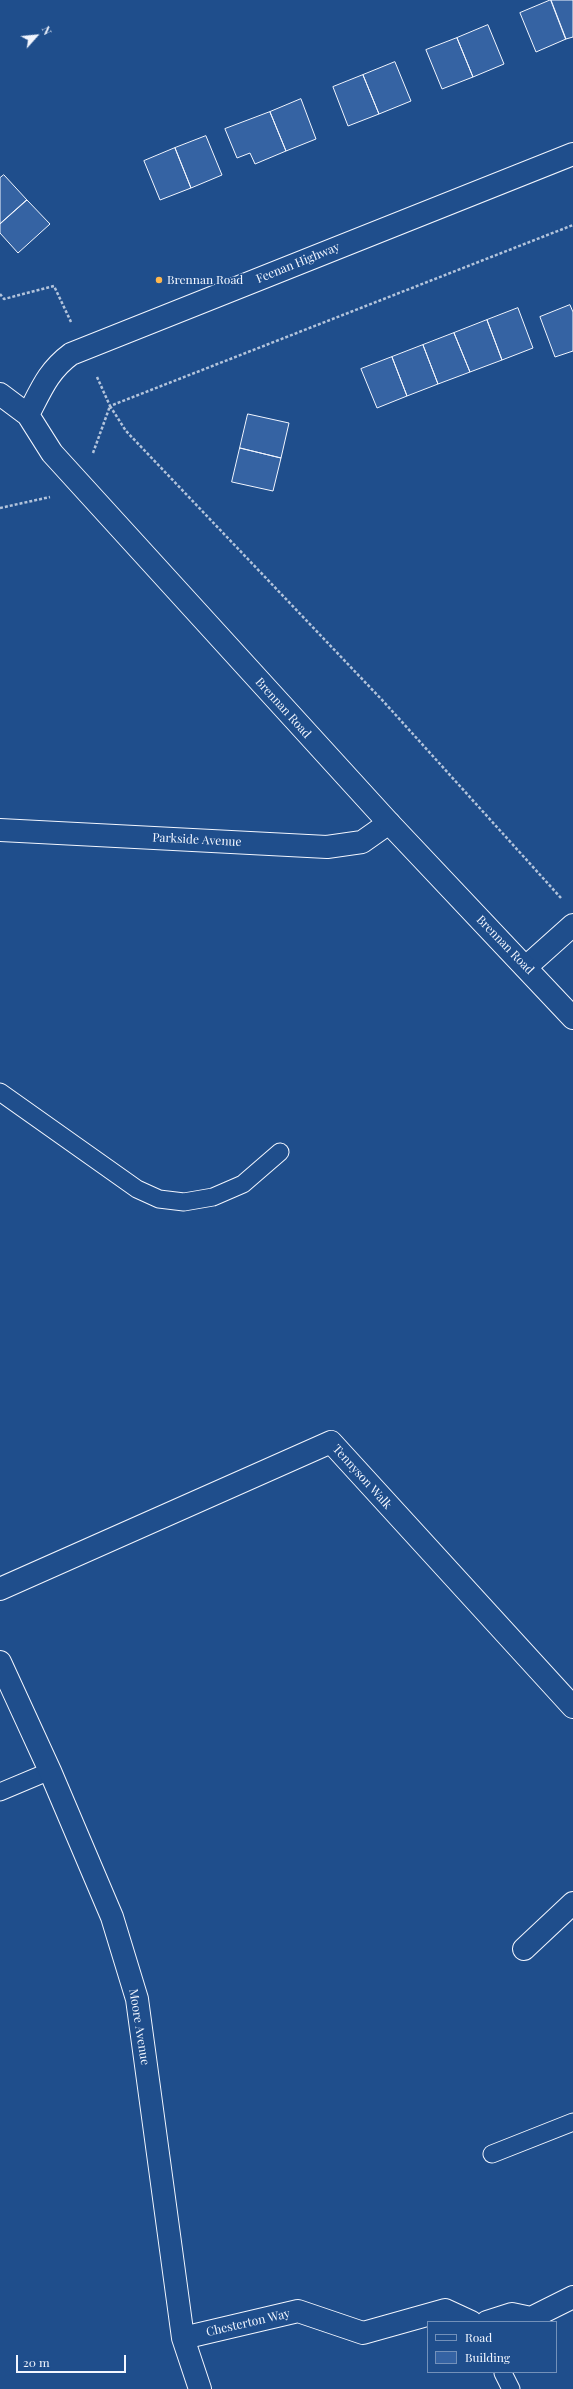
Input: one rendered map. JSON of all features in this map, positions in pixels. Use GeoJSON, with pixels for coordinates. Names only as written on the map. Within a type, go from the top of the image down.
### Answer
{"type":"FeatureCollection","features":[{"type":"Feature","properties":{"kind":"street","name":"Feenan Highway"},"geometry":{"type":"LineString","coordinates":[[28,414],[49,374],[56,364],[71,354],[573,154]]}},
{"type":"Feature","properties":{"kind":"street","name":"Brennan Road"},"geometry":{"type":"LineString","coordinates":[[0,394],[28,414],[52,453],[389,823],[573,1018]]}},
{"type":"Feature","properties":{"kind":"street","name":"Parkside Avenue"},"geometry":{"type":"LineString","coordinates":[[0,830],[327,847],[362,842],[389,823]]}},
{"type":"Feature","properties":{"kind":"street"},"geometry":{"type":"LineString","coordinates":[[526,967],[573,925]]}},
{"type":"Feature","properties":{"kind":"street","name":"Tennyson Walk"},"geometry":{"type":"LineString","coordinates":[[0,1589],[331,1442],[573,1707]]}},
{"type":"Feature","properties":{"kind":"street","name":"Moore Avenue"},"geometry":{"type":"LineString","coordinates":[[0,1662],[50,1771],[112,1917],[136,1999],[183,2338],[200,2389]]}},
{"type":"Feature","properties":{"kind":"street"},"geometry":{"type":"LineString","coordinates":[[524,1949],[573,1903]]}},
{"type":"Feature","properties":{"kind":"street"},"geometry":{"type":"LineString","coordinates":[[490,2321],[512,2314],[531,2318],[573,2297]]}},
{"type":"Feature","properties":{"kind":"street","name":"Chesterton Way"},"geometry":{"type":"LineString","coordinates":[[183,2338],[298,2311],[362,2333],[445,2310],[469,2321]]}},
{"type":"Feature","properties":{"kind":"lane"},"geometry":{"type":"LineString","coordinates":[[0,1092],[137,1189],[159,1199],[184,1202],[214,1197],[243,1184],[280,1152]]}},
{"type":"Feature","properties":{"kind":"lane"},"geometry":{"type":"LineString","coordinates":[[0,1792],[50,1771]]}},
{"type":"Feature","properties":{"kind":"lane"},"geometry":{"type":"LineString","coordinates":[[492,2154],[573,2122]]}},
{"type":"Feature","properties":{"kind":"lane"},"geometry":{"type":"LineString","coordinates":[[503,2373],[512,2389]]}},
{"type":"Feature","properties":{"kind":"path"},"geometry":{"type":"LineString","coordinates":[[91,458],[110,406],[573,225]]}},
{"type":"Feature","properties":{"kind":"path"},"geometry":{"type":"LineString","coordinates":[[0,294],[4,298],[54,286],[70,321]]}},
{"type":"Feature","properties":{"kind":"path"},"geometry":{"type":"LineString","coordinates":[[96,373],[110,406],[126,431],[384,702],[564,902]]}},
{"type":"Feature","properties":{"kind":"path"},"geometry":{"type":"LineString","coordinates":[[0,508],[56,496]]}},
{"type":"Feature","properties":{"kind":"building"},"geometry":{"type":"Polygon","coordinates":[[[551,0],[566,39],[536,52],[520,13],[551,0]]]}},
{"type":"Feature","properties":{"kind":"building"},"geometry":{"type":"Polygon","coordinates":[[[551,0],[573,0],[573,37],[566,39],[551,0]]]}},
{"type":"Feature","properties":{"kind":"building"},"geometry":{"type":"Polygon","coordinates":[[[488,25],[504,64],[473,77],[457,38],[488,25]]]}},
{"type":"Feature","properties":{"kind":"building"},"geometry":{"type":"Polygon","coordinates":[[[457,38],[473,77],[442,89],[426,50],[457,38]]]}},
{"type":"Feature","properties":{"kind":"building"},"geometry":{"type":"Polygon","coordinates":[[[395,62],[411,101],[379,114],[363,75],[395,62]]]}},
{"type":"Feature","properties":{"kind":"building"},"geometry":{"type":"Polygon","coordinates":[[[363,75],[379,114],[348,126],[333,87],[363,75]]]}},
{"type":"Feature","properties":{"kind":"building"},"geometry":{"type":"Polygon","coordinates":[[[301,99],[316,139],[286,151],[270,112],[301,99]]]}},
{"type":"Feature","properties":{"kind":"building"},"geometry":{"type":"Polygon","coordinates":[[[270,112],[286,151],[255,164],[250,153],[237,158],[225,129],[270,112]]]}},
{"type":"Feature","properties":{"kind":"building"},"geometry":{"type":"Polygon","coordinates":[[[206,136],[222,175],[191,188],[175,148],[206,136]]]}},
{"type":"Feature","properties":{"kind":"building"},"geometry":{"type":"Polygon","coordinates":[[[175,148],[191,188],[160,200],[144,161],[175,148]]]}},
{"type":"Feature","properties":{"kind":"building"},"geometry":{"type":"Polygon","coordinates":[[[4,175],[27,200],[0,224],[0,178],[4,175]]]}},
{"type":"Feature","properties":{"kind":"building"},"geometry":{"type":"Polygon","coordinates":[[[27,200],[50,224],[18,253],[0,233],[0,224],[27,200]]]}},
{"type":"Feature","properties":{"kind":"building"},"geometry":{"type":"Polygon","coordinates":[[[570,305],[573,312],[573,351],[555,357],[540,317],[570,305]]]}},
{"type":"Feature","properties":{"kind":"building"},"geometry":{"type":"Polygon","coordinates":[[[518,308],[533,348],[502,360],[487,320],[518,308]]]}},
{"type":"Feature","properties":{"kind":"building"},"geometry":{"type":"Polygon","coordinates":[[[487,320],[502,360],[470,372],[454,333],[487,320]]]}},
{"type":"Feature","properties":{"kind":"building"},"geometry":{"type":"Polygon","coordinates":[[[454,333],[470,372],[438,384],[423,345],[454,333]]]}},
{"type":"Feature","properties":{"kind":"building"},"geometry":{"type":"Polygon","coordinates":[[[423,345],[438,384],[407,396],[392,357],[423,345]]]}},
{"type":"Feature","properties":{"kind":"building"},"geometry":{"type":"Polygon","coordinates":[[[392,357],[407,396],[377,408],[361,369],[392,357]]]}},
{"type":"Feature","properties":{"kind":"building"},"geometry":{"type":"Polygon","coordinates":[[[248,414],[289,423],[281,458],[240,448],[248,414]]]}},
{"type":"Feature","properties":{"kind":"building"},"geometry":{"type":"Polygon","coordinates":[[[240,448],[281,458],[273,491],[232,482],[240,448]]]}},
{"type":"Feature","properties":{"kind":"place","name":"Brennan Road"},"geometry":{"type":"Point","coordinates":[159,280]}}]}
